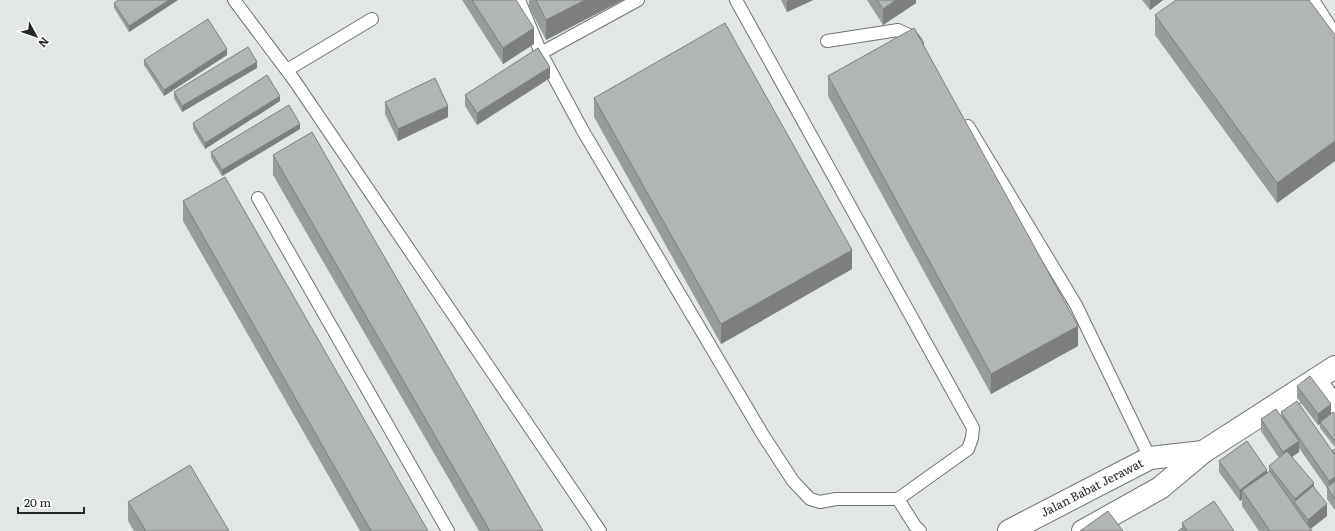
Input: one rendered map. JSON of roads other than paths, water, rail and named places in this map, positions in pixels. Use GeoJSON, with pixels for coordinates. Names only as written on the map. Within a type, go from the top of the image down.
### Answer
{"type":"FeatureCollection","features":[{"type":"Feature","properties":{"kind":"main road","name":"Jalan Babat Jerawat"},"geometry":{"type":"LineString","coordinates":[[1084,531],[1160,488],[1203,452],[1244,424],[1315,381],[1335,367]]}},
{"type":"Feature","properties":{"kind":"main road"},"geometry":{"type":"LineString","coordinates":[[1315,381],[1335,407]]}},
{"type":"Feature","properties":{"kind":"main road","name":"Jalan Babat Jerawat"},"geometry":{"type":"LineString","coordinates":[[1009,531],[1148,454],[1203,452]]}},
{"type":"Feature","properties":{"kind":"lane"},"geometry":{"type":"LineString","coordinates":[[234,0],[287,70],[600,531]]}},
{"type":"Feature","properties":{"kind":"lane"},"geometry":{"type":"LineString","coordinates":[[518,0],[541,53],[587,138],[763,435],[793,481],[810,499],[820,502],[836,499],[898,499],[968,448],[972,438],[973,428],[736,0]]}},
{"type":"Feature","properties":{"kind":"lane"},"geometry":{"type":"LineString","coordinates":[[541,53],[638,0]]}},
{"type":"Feature","properties":{"kind":"lane"},"geometry":{"type":"LineString","coordinates":[[1314,0],[1335,34]]}},
{"type":"Feature","properties":{"kind":"lane"},"geometry":{"type":"LineString","coordinates":[[287,70],[372,19]]}},
{"type":"Feature","properties":{"kind":"lane"},"geometry":{"type":"LineString","coordinates":[[827,41],[898,30],[911,36],[924,55]]}},
{"type":"Feature","properties":{"kind":"lane"},"geometry":{"type":"LineString","coordinates":[[961,116],[1076,305],[1140,434],[1148,454]]}},
{"type":"Feature","properties":{"kind":"lane"},"geometry":{"type":"LineString","coordinates":[[258,198],[448,531]]}},
{"type":"Feature","properties":{"kind":"lane"},"geometry":{"type":"LineString","coordinates":[[898,499],[915,526],[920,531]]}}]}
